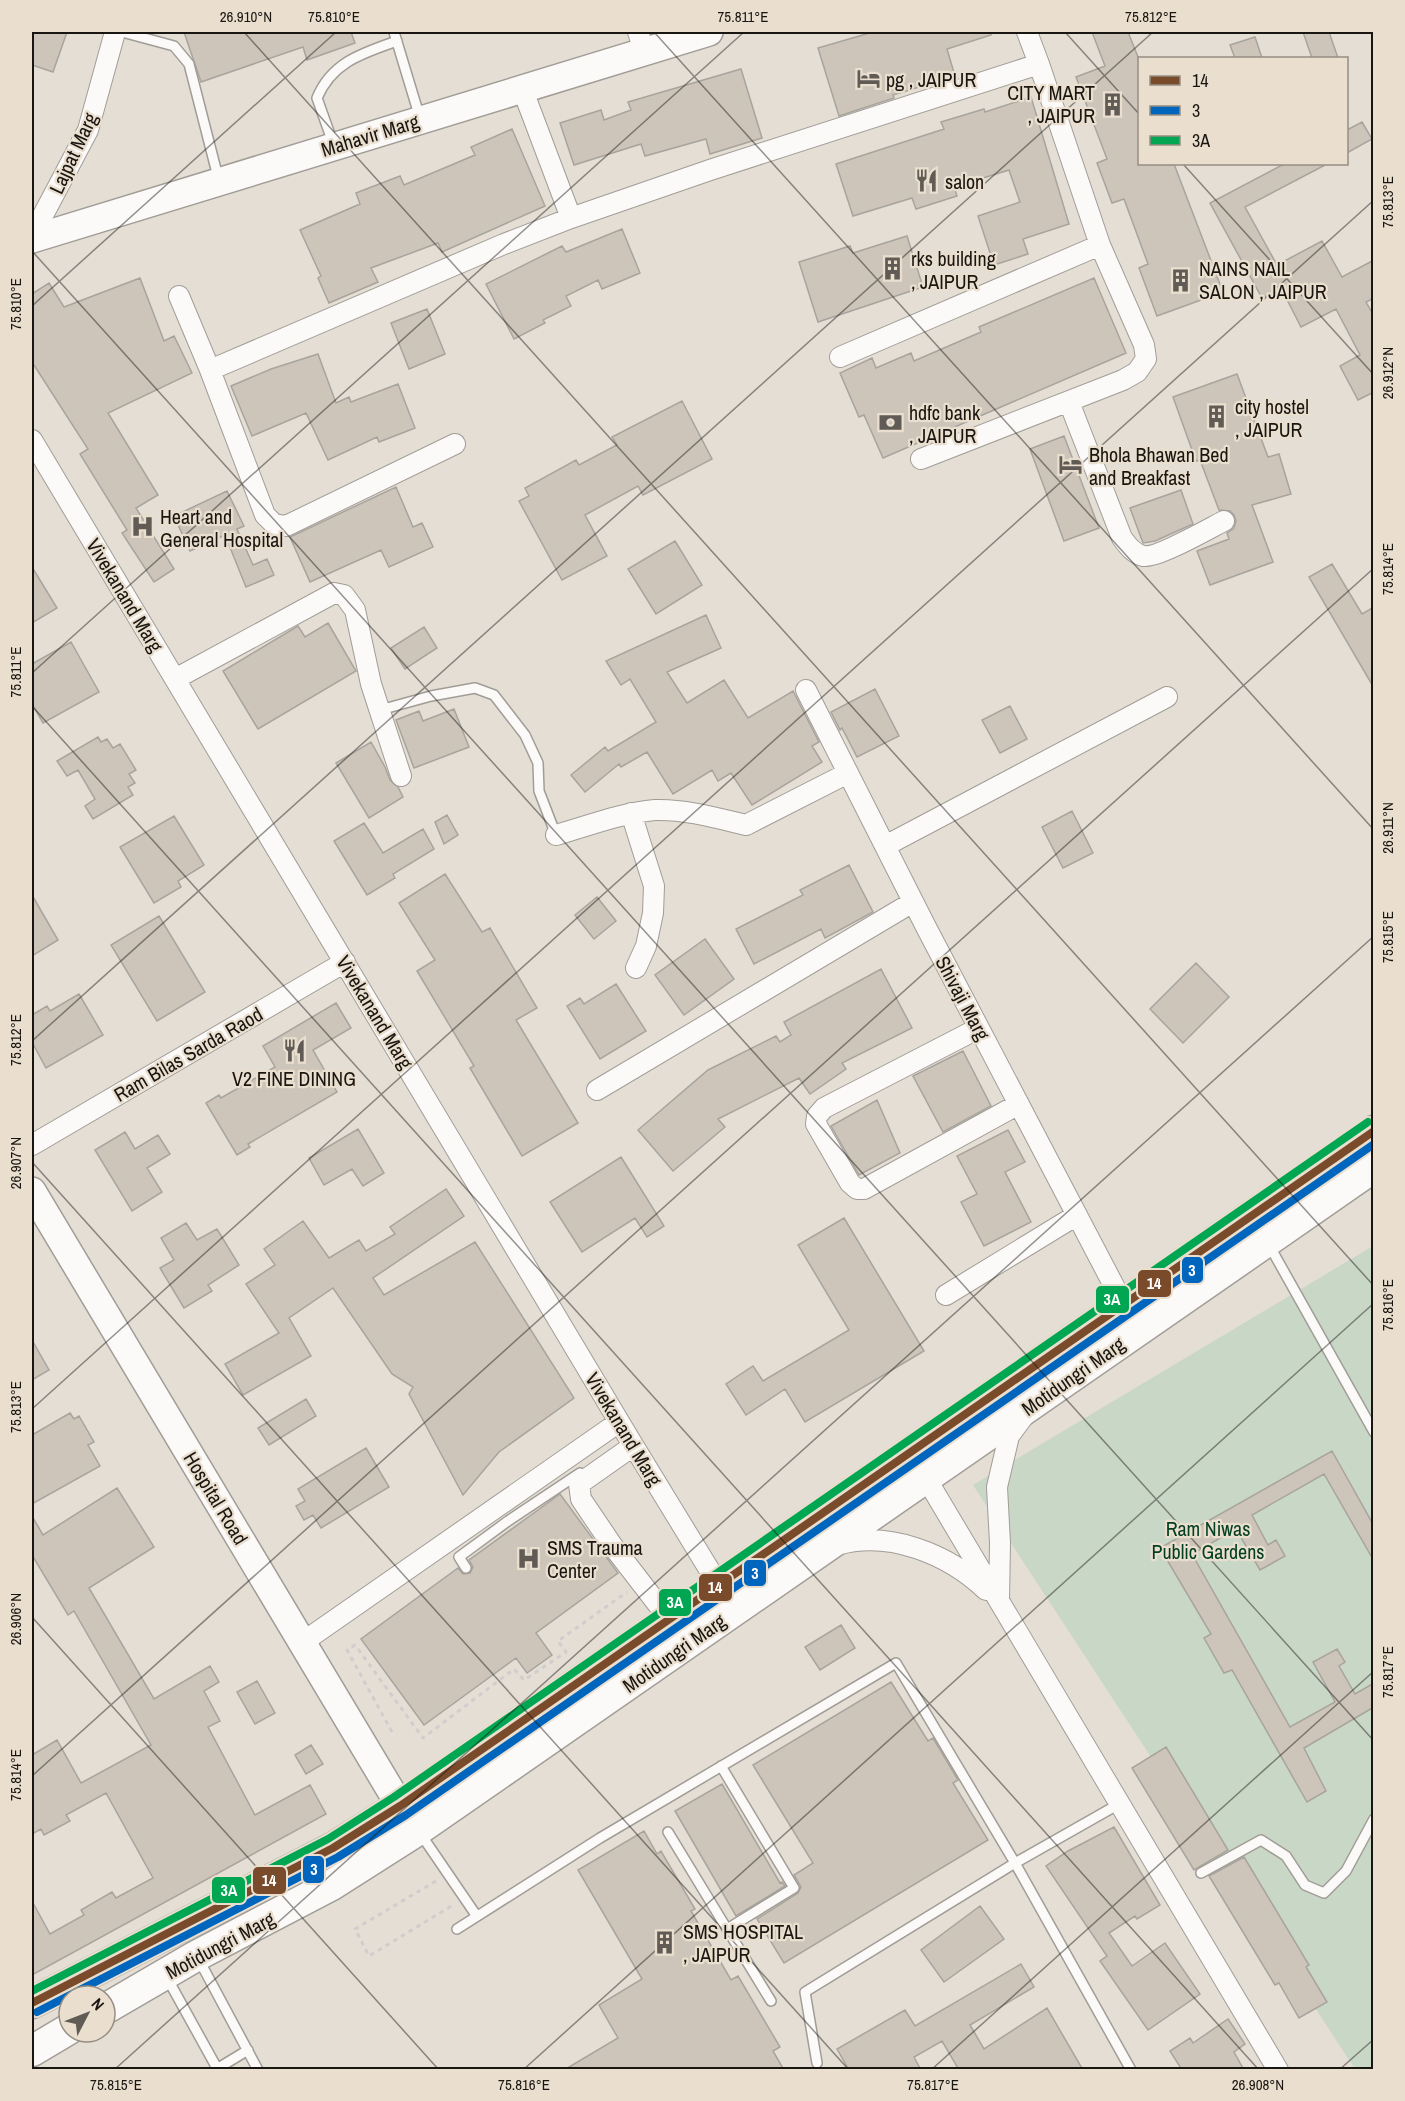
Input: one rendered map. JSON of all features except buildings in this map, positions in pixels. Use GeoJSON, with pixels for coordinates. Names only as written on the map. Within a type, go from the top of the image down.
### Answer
{"type":"FeatureCollection","features":[{"type":"Feature","properties":{"kind":"main road"},"geometry":{"type":"LineString","coordinates":[[32,2002],[333,1848],[400,1806],[1374,1131]]}},
{"type":"Feature","properties":{"kind":"main road","name":"Motidungri Marg"},"geometry":{"type":"LineString","coordinates":[[117,2002],[196,1956],[330,1886],[418,1830],[1374,1167]]}},
{"type":"Feature","properties":{"kind":"main road"},"geometry":{"type":"LineString","coordinates":[[32,2051],[57,2036]]}},
{"type":"Feature","properties":{"kind":"street","name":"Lajpat Marg"},"geometry":{"type":"LineString","coordinates":[[32,237],[88,130],[116,32]]}},
{"type":"Feature","properties":{"kind":"street","name":"Mahavir Marg"},"geometry":{"type":"LineString","coordinates":[[32,237],[522,88],[641,41],[709,32]]}},
{"type":"Feature","properties":{"kind":"street"},"geometry":{"type":"LineString","coordinates":[[921,459],[1123,380],[1137,372],[1146,359],[1144,345],[1100,245],[1027,32]]}},
{"type":"Feature","properties":{"kind":"street"},"geometry":{"type":"LineString","coordinates":[[210,370],[504,244],[571,218],[710,170],[1039,64]]}},
{"type":"Feature","properties":{"kind":"street"},"geometry":{"type":"LineString","coordinates":[[522,88],[571,218]]}},
{"type":"Feature","properties":{"kind":"street"},"geometry":{"type":"LineString","coordinates":[[840,357],[1100,245]]}},
{"type":"Feature","properties":{"kind":"street"},"geometry":{"type":"LineString","coordinates":[[179,296],[265,514],[274,524],[286,526],[455,444]]}},
{"type":"Feature","properties":{"kind":"street"},"geometry":{"type":"LineString","coordinates":[[1069,402],[1122,538],[1134,552],[1146,557],[1163,552],[1224,521]]}},
{"type":"Feature","properties":{"kind":"street","name":"Vivekanand Marg"},"geometry":{"type":"LineString","coordinates":[[32,440],[631,1443],[718,1584]]}},
{"type":"Feature","properties":{"kind":"street"},"geometry":{"type":"LineString","coordinates":[[175,679],[334,593],[344,595],[355,610],[371,684],[401,776]]}},
{"type":"Feature","properties":{"kind":"street","name":"Shivaji Marg"},"geometry":{"type":"LineString","coordinates":[[806,690],[913,902],[1124,1305]]}},
{"type":"Feature","properties":{"kind":"street"},"geometry":{"type":"LineString","coordinates":[[885,846],[1167,697]]}},
{"type":"Feature","properties":{"kind":"street"},"geometry":{"type":"LineString","coordinates":[[556,835],[630,813],[657,810],[707,816],[746,825],[848,773]]}},
{"type":"Feature","properties":{"kind":"street"},"geometry":{"type":"LineString","coordinates":[[630,813],[654,886],[653,913],[646,946],[636,968]]}},
{"type":"Feature","properties":{"kind":"street"},"geometry":{"type":"LineString","coordinates":[[597,1090],[913,902]]}},
{"type":"Feature","properties":{"kind":"street","name":"Ram Bilas Sarda Raod"},"geometry":{"type":"LineString","coordinates":[[32,1145],[345,962]]}},
{"type":"Feature","properties":{"kind":"street"},"geometry":{"type":"LineString","coordinates":[[979,1028],[824,1108],[817,1116],[816,1124],[850,1183],[857,1189],[864,1189],[1019,1104]]}},
{"type":"Feature","properties":{"kind":"street","name":"Hospital Road"},"geometry":{"type":"LineString","coordinates":[[32,1191],[400,1806],[418,1830]]}},
{"type":"Feature","properties":{"kind":"street"},"geometry":{"type":"LineString","coordinates":[[946,1294],[1077,1215]]}},
{"type":"Feature","properties":{"kind":"street"},"geometry":{"type":"LineString","coordinates":[[999,1602],[1000,1543],[997,1487],[1010,1436],[1034,1403]]}},
{"type":"Feature","properties":{"kind":"street"},"geometry":{"type":"LineString","coordinates":[[303,1642],[619,1422]]}},
{"type":"Feature","properties":{"kind":"street"},"geometry":{"type":"LineString","coordinates":[[631,1443],[579,1484],[581,1499],[669,1619]]}},
{"type":"Feature","properties":{"kind":"street"},"geometry":{"type":"LineString","coordinates":[[910,1452],[1278,2070]]}},
{"type":"Feature","properties":{"kind":"street"},"geometry":{"type":"LineString","coordinates":[[827,1548],[856,1539],[878,1540],[934,1554],[969,1574],[999,1602]]}},
{"type":"Feature","properties":{"kind":"lane"},"geometry":{"type":"LineString","coordinates":[[122,32],[174,46],[189,64],[219,181]]}},
{"type":"Feature","properties":{"kind":"lane"},"geometry":{"type":"LineString","coordinates":[[334,146],[317,98],[322,85],[334,70],[396,36],[420,119]]}},
{"type":"Feature","properties":{"kind":"lane"},"geometry":{"type":"LineString","coordinates":[[380,710],[431,696],[475,688],[494,695],[525,735],[538,763],[539,791],[556,835]]}},
{"type":"Feature","properties":{"kind":"lane"},"geometry":{"type":"LineString","coordinates":[[1267,1241],[1374,1432]]}},
{"type":"Feature","properties":{"kind":"lane"},"geometry":{"type":"LineString","coordinates":[[466,1568],[459,1557],[508,1521],[631,1443]]}},
{"type":"Feature","properties":{"kind":"lane"},"geometry":{"type":"LineString","coordinates":[[457,1929],[600,1838],[896,1663],[1015,1863],[1131,2070]]}},
{"type":"Feature","properties":{"kind":"lane"},"geometry":{"type":"LineString","coordinates":[[721,1766],[794,1888],[727,1929]]}},
{"type":"Feature","properties":{"kind":"lane"},"geometry":{"type":"LineString","coordinates":[[817,2063],[805,1992],[1015,1863],[1119,1804]]}},
{"type":"Feature","properties":{"kind":"lane"},"geometry":{"type":"LineString","coordinates":[[1201,1873],[1261,1840],[1286,1856],[1305,1885],[1324,1893],[1346,1871],[1374,1819]]}},
{"type":"Feature","properties":{"kind":"lane"},"geometry":{"type":"LineString","coordinates":[[418,1830],[476,1915]]}},
{"type":"Feature","properties":{"kind":"lane"},"geometry":{"type":"LineString","coordinates":[[668,1832],[771,2001]]}},
{"type":"Feature","properties":{"kind":"lane"},"geometry":{"type":"LineString","coordinates":[[196,1956],[258,2070]]}},
{"type":"Feature","properties":{"kind":"lane"},"geometry":{"type":"LineString","coordinates":[[165,1974],[217,2069],[248,2050]]}},
{"type":"Feature","properties":{"kind":"path"},"geometry":{"type":"LineString","coordinates":[[392,1732],[347,1650],[355,1645],[423,1738],[514,1669],[524,1680],[566,1652],[558,1641],[640,1582]]}},
{"type":"Feature","properties":{"kind":"path"},"geometry":{"type":"LineString","coordinates":[[436,1881],[354,1929],[369,1956],[465,1898]]}},
{"type":"Feature","properties":{"kind":"green space","name":"Ram Niwas Public Gardens"},"geometry":{"type":"Polygon","coordinates":[[[1373,1246],[1373,2069],[1355,2069],[973,1485],[1373,1246]]]}},
{"type":"Feature","properties":{"kind":"transit line","name":"3A"},"geometry":{"type":"LineString","coordinates":[[32,1991],[328,1839],[394,1797],[1368,1122]]}},
{"type":"Feature","properties":{"kind":"transit line","name":"14"},"geometry":{"type":"LineString","coordinates":[[32,2003],[333,1848],[400,1806],[1374,1131]]}},
{"type":"Feature","properties":{"kind":"transit line","name":"3"},"geometry":{"type":"LineString","coordinates":[[37,2012],[338,1857],[406,1815],[1374,1144]]}},
{"type":"Feature","properties":{"kind":"place","name":"pg , JAIPUR"},"geometry":{"type":"Point","coordinates":[868,79]}},
{"type":"Feature","properties":{"kind":"place","name":"CITY MART , JAIPUR"},"geometry":{"type":"Point","coordinates":[1113,104]}},
{"type":"Feature","properties":{"kind":"place","name":"salon"},"geometry":{"type":"Point","coordinates":[927,181]}},
{"type":"Feature","properties":{"kind":"place","name":"rks building , JAIPUR"},"geometry":{"type":"Point","coordinates":[893,269]}},
{"type":"Feature","properties":{"kind":"place","name":"NAINS NAIL SALON , JAIPUR"},"geometry":{"type":"Point","coordinates":[1181,280]}},
{"type":"Feature","properties":{"kind":"place","name":"city hostel , JAIPUR"},"geometry":{"type":"Point","coordinates":[1217,417]}},
{"type":"Feature","properties":{"kind":"place","name":"hdfc bank , JAIPUR"},"geometry":{"type":"Point","coordinates":[891,423]}},
{"type":"Feature","properties":{"kind":"place","name":"Bhola Bhawan Bed and Breakfast"},"geometry":{"type":"Point","coordinates":[1071,465]}},
{"type":"Feature","properties":{"kind":"place","name":"Heart and General Hospital"},"geometry":{"type":"Point","coordinates":[142,527]}},
{"type":"Feature","properties":{"kind":"place","name":"V2 FINE DINING"},"geometry":{"type":"Point","coordinates":[294,1051]}},
{"type":"Feature","properties":{"kind":"place","name":"SMS Trauma Center"},"geometry":{"type":"Point","coordinates":[529,1559]}},
{"type":"Feature","properties":{"kind":"place","name":"SMS HOSPITAL , JAIPUR"},"geometry":{"type":"Point","coordinates":[665,1943]}}]}
